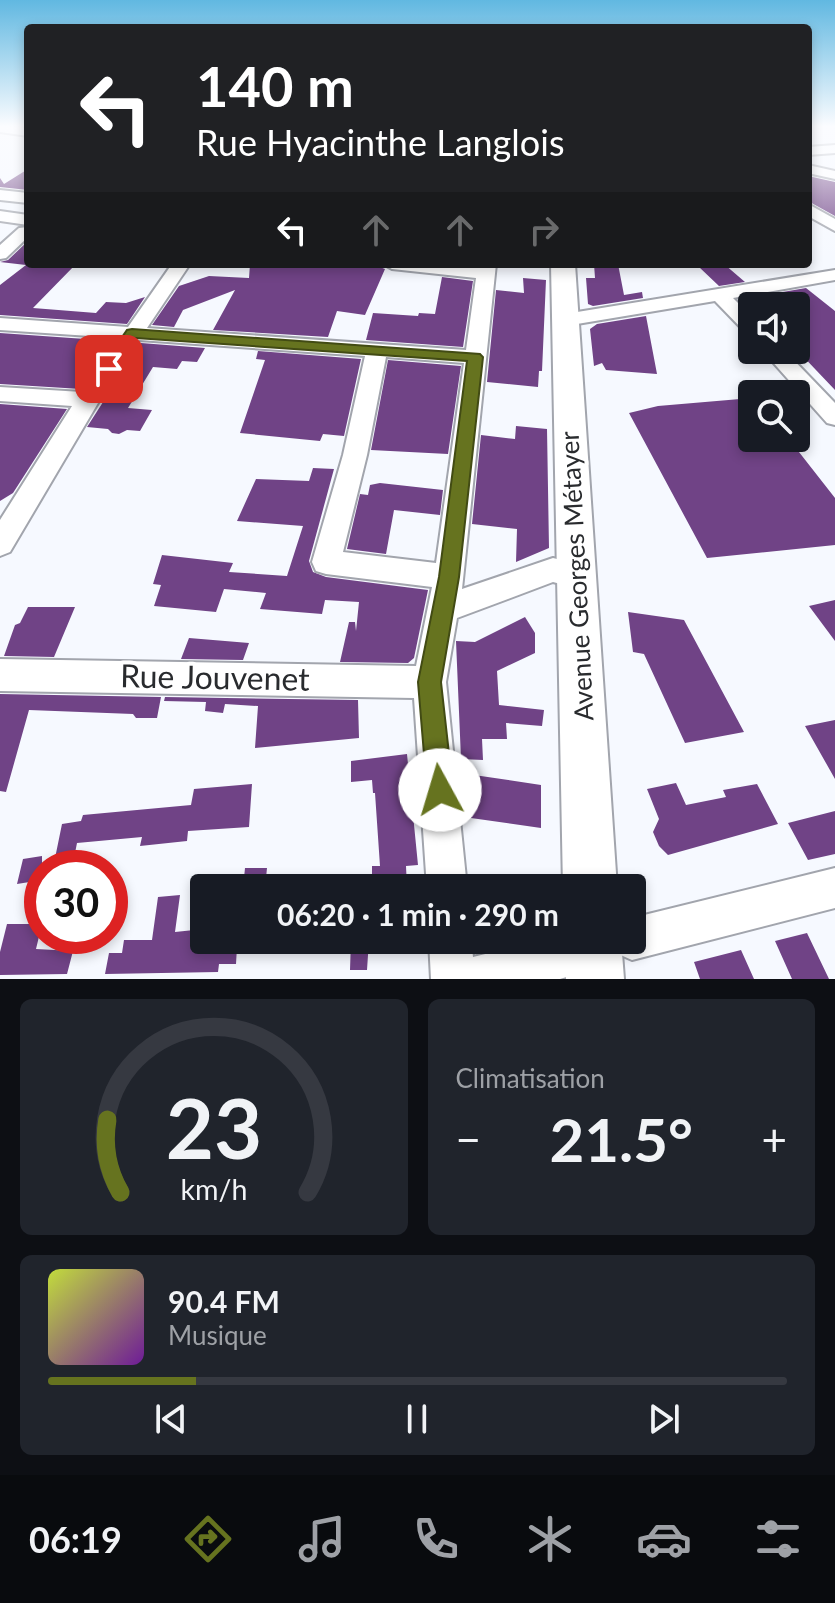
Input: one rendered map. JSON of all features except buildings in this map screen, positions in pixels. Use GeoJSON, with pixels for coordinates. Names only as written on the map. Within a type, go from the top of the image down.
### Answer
{"type":"FeatureCollection","features":[{"type":"Feature","properties":{"kind":"street"},"geometry":{"type":"LineString","coordinates":[[0,195],[24,198]]}},
{"type":"Feature","properties":{"kind":"street"},"geometry":{"type":"LineString","coordinates":[[0,216],[24,224]]}},
{"type":"Feature","properties":{"kind":"street"},"geometry":{"type":"LineString","coordinates":[[0,254],[24,228]]}},
{"type":"Feature","properties":{"kind":"street","name":"Avenue Georges Métayer"},"geometry":{"type":"LineString","coordinates":[[563,268],[589,874]]}},
{"type":"Feature","properties":{"kind":"street"},"geometry":{"type":"LineString","coordinates":[[446,874],[429,682],[449,577],[487,269]]}},
{"type":"Feature","properties":{"kind":"street"},"geometry":{"type":"LineString","coordinates":[[0,544],[88,400],[176,271]]}},
{"type":"Feature","properties":{"kind":"street"},"geometry":{"type":"LineString","coordinates":[[565,320],[835,275]]}},
{"type":"Feature","properties":{"kind":"street"},"geometry":{"type":"LineString","coordinates":[[720,295],[738,314]]}},
{"type":"Feature","properties":{"kind":"street"},"geometry":{"type":"LineString","coordinates":[[0,324],[475,357]]}},
{"type":"Feature","properties":{"kind":"street"},"geometry":{"type":"LineString","coordinates":[[377,351],[355,455],[326,562],[449,577]]}},
{"type":"Feature","properties":{"kind":"street"},"geometry":{"type":"LineString","coordinates":[[785,364],[835,417]]}},
{"type":"Feature","properties":{"kind":"street"},"geometry":{"type":"LineString","coordinates":[[0,394],[88,400]]}},
{"type":"Feature","properties":{"kind":"street"},"geometry":{"type":"LineString","coordinates":[[0,501],[27,502]]}},
{"type":"Feature","properties":{"kind":"street"},"geometry":{"type":"LineString","coordinates":[[443,609],[553,570],[576,575]]}},
{"type":"Feature","properties":{"kind":"street","name":"Rue Jouvenet"},"geometry":{"type":"LineString","coordinates":[[0,675],[429,682]]}},
{"type":"Feature","properties":{"kind":"street"},"geometry":{"type":"LineString","coordinates":[[646,939],[835,888]]}},
{"type":"Feature","properties":{"kind":"street"},"geometry":{"type":"LineString","coordinates":[[451,954],[453,979]]}},
{"type":"Feature","properties":{"kind":"street"},"geometry":{"type":"LineString","coordinates":[[473,979],[586,954]]}},
{"type":"Feature","properties":{"kind":"route"},"geometry":{"type":"LineString","coordinates":[[109,369],[132,333],[475,357],[449,577],[429,682],[440,790]]}}]}
